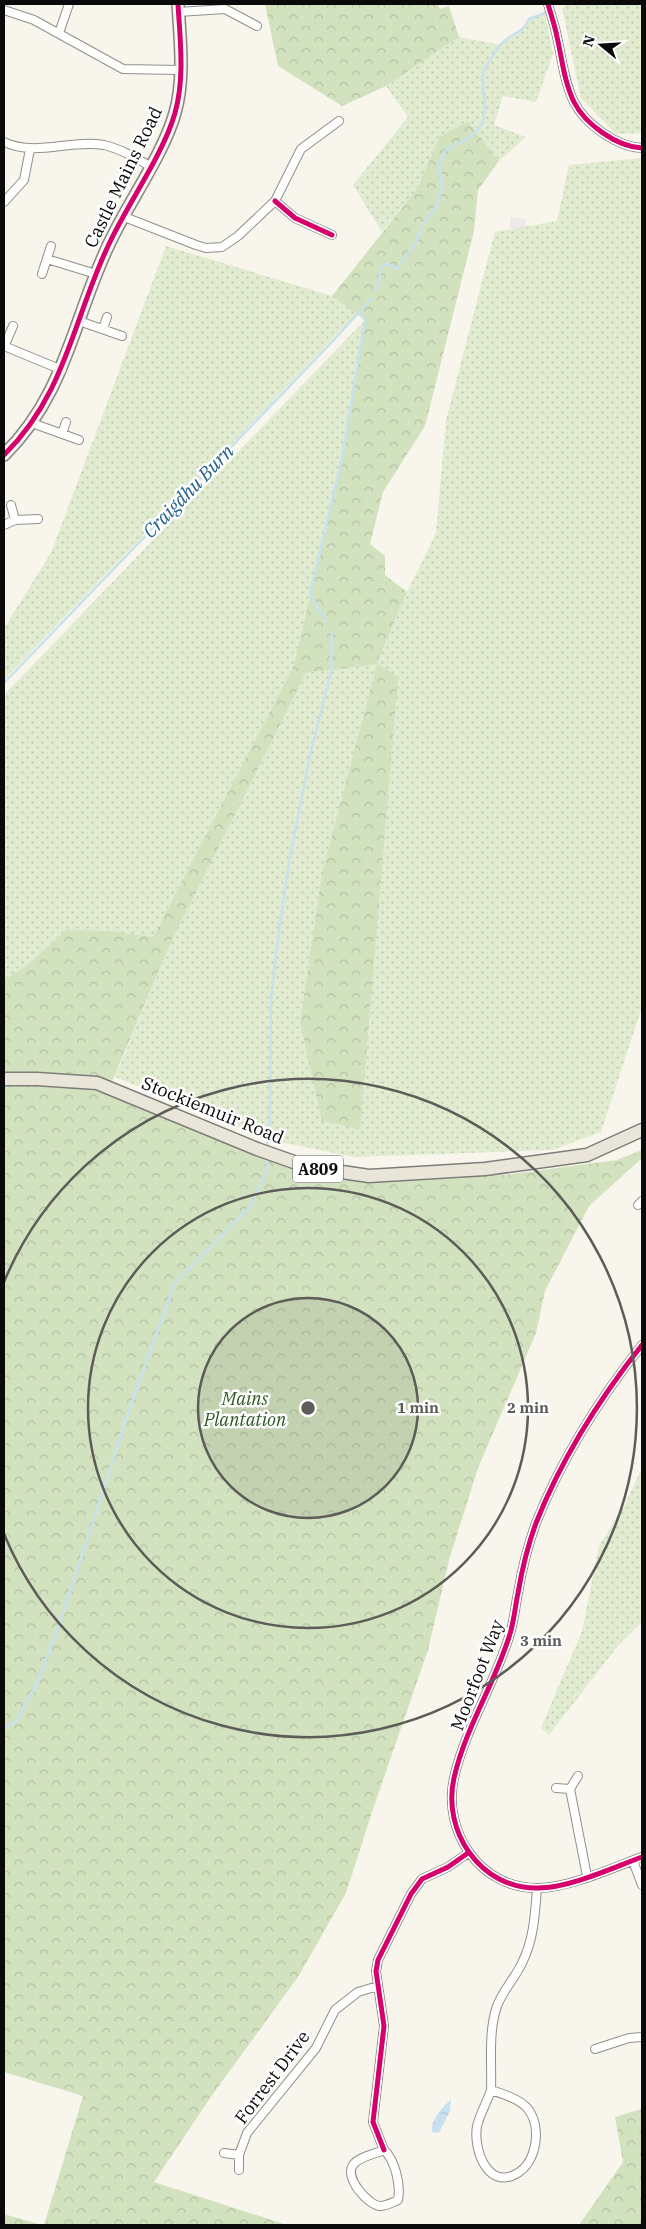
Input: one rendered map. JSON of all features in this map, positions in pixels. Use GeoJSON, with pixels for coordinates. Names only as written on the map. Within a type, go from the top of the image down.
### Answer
{"type":"FeatureCollection","features":[{"type":"Feature","properties":{"kind":"main road","name":"Stockiemuir Road"},"geometry":{"type":"LineString","coordinates":[[4,1079],[97,1083],[257,1149],[299,1164],[369,1176],[484,1169],[587,1155],[642,1130]]}},
{"type":"Feature","properties":{"kind":"street"},"geometry":{"type":"LineString","coordinates":[[59,33],[68,13],[69,4]]}},
{"type":"Feature","properties":{"kind":"street"},"geometry":{"type":"LineString","coordinates":[[548,4],[553,15],[562,62],[574,103],[596,128],[615,140],[642,148]]}},
{"type":"Feature","properties":{"kind":"street"},"geometry":{"type":"LineString","coordinates":[[178,8],[225,10],[243,17],[257,26]]}},
{"type":"Feature","properties":{"kind":"street","name":"Castle Mains Road"},"geometry":{"type":"LineString","coordinates":[[4,455],[32,423],[49,397],[62,370],[96,274],[122,216],[164,140],[175,112],[180,70],[178,8]]}},
{"type":"Feature","properties":{"kind":"street"},"geometry":{"type":"LineString","coordinates":[[4,10],[34,20],[123,69],[180,70]]}},
{"type":"Feature","properties":{"kind":"street"},"geometry":{"type":"LineString","coordinates":[[122,216],[196,245],[214,248],[222,247],[238,236],[275,201],[301,149],[339,121]]}},
{"type":"Feature","properties":{"kind":"street"},"geometry":{"type":"LineString","coordinates":[[4,142],[30,149],[103,145],[123,152],[150,166]]}},
{"type":"Feature","properties":{"kind":"street"},"geometry":{"type":"LineString","coordinates":[[4,202],[24,180],[30,149]]}},
{"type":"Feature","properties":{"kind":"street"},"geometry":{"type":"LineString","coordinates":[[275,201],[295,218],[332,235]]}},
{"type":"Feature","properties":{"kind":"street"},"geometry":{"type":"LineString","coordinates":[[42,274],[51,246]]}},
{"type":"Feature","properties":{"kind":"street","name":"Castle Mains Road"},"geometry":{"type":"LineString","coordinates":[[47,259],[96,274]]}},
{"type":"Feature","properties":{"kind":"street"},"geometry":{"type":"LineString","coordinates":[[103,329],[107,317]]}},
{"type":"Feature","properties":{"kind":"street"},"geometry":{"type":"LineString","coordinates":[[80,321],[122,336]]}},
{"type":"Feature","properties":{"kind":"street"},"geometry":{"type":"LineString","coordinates":[[13,326],[4,347],[62,370]]}},
{"type":"Feature","properties":{"kind":"street"},"geometry":{"type":"LineString","coordinates":[[62,434],[66,422]]}},
{"type":"Feature","properties":{"kind":"street"},"geometry":{"type":"LineString","coordinates":[[32,423],[79,440]]}},
{"type":"Feature","properties":{"kind":"street"},"geometry":{"type":"LineString","coordinates":[[11,505],[15,520]]}},
{"type":"Feature","properties":{"kind":"street"},"geometry":{"type":"LineString","coordinates":[[4,525],[15,520],[38,519]]}},
{"type":"Feature","properties":{"kind":"street","name":"Moorfoot Way"},"geometry":{"type":"LineString","coordinates":[[642,1345],[593,1415],[559,1474],[536,1524],[521,1573],[510,1635],[464,1747],[454,1778],[452,1802],[455,1828],[468,1853],[488,1872],[520,1886],[537,1888],[562,1885],[642,1857]]}},
{"type":"Feature","properties":{"kind":"street"},"geometry":{"type":"LineString","coordinates":[[578,1776],[570,1789],[587,1876]]}},
{"type":"Feature","properties":{"kind":"street"},"geometry":{"type":"LineString","coordinates":[[556,1788],[570,1789]]}},
{"type":"Feature","properties":{"kind":"street"},"geometry":{"type":"LineString","coordinates":[[384,2150],[363,2158],[353,2165],[350,2174],[352,2183],[379,2206],[388,2205],[398,2200],[400,2189],[389,2155],[384,2150],[373,2122],[384,2026],[378,1986],[378,1960],[411,1894],[422,1879],[448,1867],[468,1853]]}},
{"type":"Feature","properties":{"kind":"street"},"geometry":{"type":"LineString","coordinates":[[633,1860],[642,1885]]}},
{"type":"Feature","properties":{"kind":"street"},"geometry":{"type":"LineString","coordinates":[[491,2090],[512,2098],[528,2109],[537,2129],[535,2146],[528,2161],[516,2174],[504,2177],[493,2174],[484,2167],[478,2155],[476,2141],[478,2125],[491,2090],[492,2027],[497,2006],[522,1964],[529,1947],[534,1924],[537,1888]]}},
{"type":"Feature","properties":{"kind":"street","name":"Forrest Drive"},"geometry":{"type":"LineString","coordinates":[[239,2170],[239,2155],[247,2133],[316,2048],[335,2010],[358,1992],[378,1986]]}},
{"type":"Feature","properties":{"kind":"street"},"geometry":{"type":"LineString","coordinates":[[595,2048],[642,2037]]}},
{"type":"Feature","properties":{"kind":"street"},"geometry":{"type":"LineString","coordinates":[[224,2153],[239,2155]]}},
{"type":"Feature","properties":{"kind":"shaded area"},"geometry":{"type":"Polygon","coordinates":[[[510,217],[526,219],[525,229],[510,228],[510,217]]]}},
{"type":"Feature","properties":{"kind":"green space"},"geometry":{"type":"Polygon","coordinates":[[[265,4],[438,4],[440,9],[449,6],[459,37],[386,86],[342,106],[278,66],[265,4]]]}},
{"type":"Feature","properties":{"kind":"green space"},"geometry":{"type":"Polygon","coordinates":[[[566,4],[642,4],[642,133],[616,134],[581,98],[562,8],[566,4]]]}},
{"type":"Feature","properties":{"kind":"green space"},"geometry":{"type":"Polygon","coordinates":[[[545,13],[553,54],[536,102],[503,96],[494,125],[526,137],[499,161],[468,121],[440,136],[417,189],[382,232],[353,185],[408,117],[386,86],[459,37],[501,45],[513,34],[526,27],[529,19],[545,13]]]}},
{"type":"Feature","properties":{"kind":"green space","name":"Mains Plantation"},"geometry":{"type":"Polygon","coordinates":[[[468,121],[499,161],[478,190],[474,231],[425,426],[383,492],[370,544],[385,556],[385,575],[407,592],[377,663],[398,677],[360,1129],[322,1121],[300,1022],[322,873],[377,664],[306,673],[172,940],[108,1091],[303,1174],[349,1179],[504,1175],[617,1160],[642,1150],[642,1158],[589,1206],[545,1291],[536,1333],[478,1468],[449,1560],[428,1650],[346,1893],[298,1977],[210,2098],[154,2182],[287,2225],[44,2225],[83,2096],[4,2072],[4,980],[30,963],[66,930],[110,931],[153,937],[294,665],[342,458],[365,320],[332,296],[417,189],[440,136],[468,121]]]}},
{"type":"Feature","properties":{"kind":"green space"},"geometry":{"type":"Polygon","coordinates":[[[642,158],[642,1007],[601,1132],[552,1150],[354,1157],[271,1140],[115,1077],[172,940],[306,673],[377,663],[407,592],[436,533],[446,420],[495,232],[557,221],[569,165],[642,158]],[[377,664],[322,873],[300,1022],[377,664]]]}},
{"type":"Feature","properties":{"kind":"green space"},"geometry":{"type":"Polygon","coordinates":[[[166,246],[332,296],[357,314],[4,680],[4,628],[51,553],[166,246]]]}},
{"type":"Feature","properties":{"kind":"green space"},"geometry":{"type":"Polygon","coordinates":[[[365,320],[342,458],[294,665],[153,937],[66,930],[30,963],[4,980],[4,695],[365,320]]]}},
{"type":"Feature","properties":{"kind":"green space"},"geometry":{"type":"Polygon","coordinates":[[[642,1468],[642,1622],[617,1647],[549,1735],[541,1728],[582,1631],[599,1546],[625,1504],[642,1468]]]}},
{"type":"Feature","properties":{"kind":"green space"},"geometry":{"type":"Polygon","coordinates":[[[642,2109],[642,2225],[579,2225],[623,2162],[615,2117],[642,2109]]]}},
{"type":"Feature","properties":{"kind":"green space"},"geometry":{"type":"Polygon","coordinates":[[[4,2214],[42,2225],[4,2225],[4,2214]]]}},
{"type":"Feature","properties":{"kind":"water"},"geometry":{"type":"Polygon","coordinates":[[[451,2100],[450,2111],[439,2133],[432,2132],[437,2114],[451,2100]]]}},
{"type":"Feature","properties":{"kind":"waterway","name":"Craigdhu Burn"},"geometry":{"type":"LineString","coordinates":[[377,290],[381,269],[386,263],[396,269],[416,243],[423,224],[438,204],[442,185],[439,165],[445,151],[471,136],[482,124],[485,106],[482,81],[487,65],[499,46],[524,27],[529,19],[545,13]]}},
{"type":"Feature","properties":{"kind":"waterway","name":"Craigdhu Burn"},"geometry":{"type":"LineString","coordinates":[[4,683],[333,341],[372,298]]}},
{"type":"Feature","properties":{"kind":"waterway"},"geometry":{"type":"LineString","coordinates":[[326,622],[310,594],[342,458],[365,320],[359,313]]}},
{"type":"Feature","properties":{"kind":"waterway"},"geometry":{"type":"LineString","coordinates":[[267,1146],[270,1120],[271,999],[279,930],[289,863],[310,755],[331,673],[332,633]]}},
{"type":"Feature","properties":{"kind":"waterway"},"geometry":{"type":"LineString","coordinates":[[4,1728],[17,1721],[39,1679],[60,1622],[135,1393],[175,1283],[251,1206],[267,1169],[267,1161]]}},
{"type":"Feature","properties":{"kind":"cycle path"},"geometry":{"type":"LineString","coordinates":[[4,455],[25,431],[55,381],[109,244],[154,162],[169,129],[175,113],[180,86],[181,59],[178,4]]}},
{"type":"Feature","properties":{"kind":"cycle path"},"geometry":{"type":"LineString","coordinates":[[548,4],[568,86],[579,110],[594,126],[612,139],[632,147],[642,148]]}},
{"type":"Feature","properties":{"kind":"cycle path"},"geometry":{"type":"LineString","coordinates":[[275,201],[295,218],[332,235]]}},
{"type":"Feature","properties":{"kind":"cycle path"},"geometry":{"type":"LineString","coordinates":[[642,1345],[611,1386],[583,1430],[546,1499],[530,1540],[523,1566],[511,1632],[496,1672],[465,1742],[454,1778],[452,1798],[454,1818],[460,1836],[470,1853],[483,1868],[499,1879],[517,1886],[538,1888],[563,1885],[642,1857]]}},
{"type":"Feature","properties":{"kind":"cycle path"},"geometry":{"type":"LineString","coordinates":[[384,2150],[373,2122],[384,2026],[376,1971],[378,1960],[411,1894],[422,1879],[448,1867],[468,1853]]}}]}
